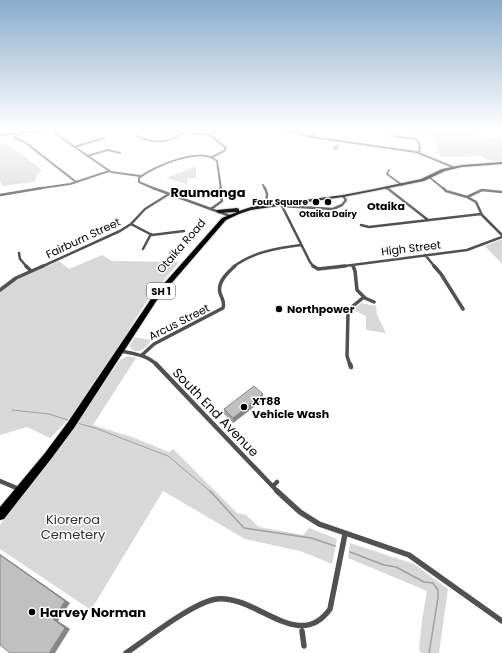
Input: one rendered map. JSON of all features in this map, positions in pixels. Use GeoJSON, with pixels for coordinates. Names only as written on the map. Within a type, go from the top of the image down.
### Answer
{"type":"FeatureCollection","features":[{"type":"Feature","properties":{"kind":"highway","name":"Otaika Road"},"geometry":{"type":"LineString","coordinates":[[122,350],[123,344],[152,299],[217,223],[228,215],[239,210],[343,196],[386,188],[430,177],[453,167],[502,163]]}},
{"type":"Feature","properties":{"kind":"highway","name":"Otaika Road"},"geometry":{"type":"LineString","coordinates":[[0,515],[73,422],[152,304],[170,280],[228,215],[266,206]]}},
{"type":"Feature","properties":{"kind":"highway"},"geometry":{"type":"LineString","coordinates":[[217,223],[220,216],[218,211],[239,210]]}},
{"type":"Feature","properties":{"kind":"street"},"geometry":{"type":"LineString","coordinates":[[47,159],[76,182]]}},
{"type":"Feature","properties":{"kind":"street"},"geometry":{"type":"LineString","coordinates":[[92,159],[113,173],[140,176],[183,159]]}},
{"type":"Feature","properties":{"kind":"street"},"geometry":{"type":"LineString","coordinates":[[211,209],[222,201],[217,161],[215,159]]}},
{"type":"Feature","properties":{"kind":"street"},"geometry":{"type":"LineString","coordinates":[[435,159],[453,167]]}},
{"type":"Feature","properties":{"kind":"street"},"geometry":{"type":"LineString","coordinates":[[389,170],[387,174],[402,184]]}},
{"type":"Feature","properties":{"kind":"street"},"geometry":{"type":"LineString","coordinates":[[0,195],[76,182],[109,171]]}},
{"type":"Feature","properties":{"kind":"street"},"geometry":{"type":"LineString","coordinates":[[140,176],[138,180],[142,184],[228,215]]}},
{"type":"Feature","properties":{"kind":"street"},"geometry":{"type":"LineString","coordinates":[[430,177],[446,191],[467,197],[478,204],[481,214],[502,236]]}},
{"type":"Feature","properties":{"kind":"street"},"geometry":{"type":"LineString","coordinates":[[263,185],[267,194],[266,206]]}},
{"type":"Feature","properties":{"kind":"street"},"geometry":{"type":"LineString","coordinates":[[386,188],[428,220]]}},
{"type":"Feature","properties":{"kind":"street"},"geometry":{"type":"LineString","coordinates":[[467,197],[482,190],[502,192]]}},
{"type":"Feature","properties":{"kind":"street","name":"Fairburn Street"},"geometry":{"type":"LineString","coordinates":[[0,290],[11,281],[31,271],[114,235],[131,224],[146,209],[169,194]]}},
{"type":"Feature","properties":{"kind":"street","name":"Otaika Road"},"geometry":{"type":"LineString","coordinates":[[282,205],[333,209],[341,207],[346,202],[343,196]]}},
{"type":"Feature","properties":{"kind":"street"},"geometry":{"type":"LineString","coordinates":[[282,205],[302,245]]}},
{"type":"Feature","properties":{"kind":"street"},"geometry":{"type":"LineString","coordinates":[[361,225],[369,227],[481,214]]}},
{"type":"Feature","properties":{"kind":"street"},"geometry":{"type":"LineString","coordinates":[[131,224],[150,234],[184,231]]}},
{"type":"Feature","properties":{"kind":"street"},"geometry":{"type":"LineString","coordinates":[[143,248],[150,234]]}},
{"type":"Feature","properties":{"kind":"street","name":"High Street"},"geometry":{"type":"LineString","coordinates":[[302,245],[311,265],[319,269],[471,249],[502,236]]}},
{"type":"Feature","properties":{"kind":"street","name":"Arcus Street"},"geometry":{"type":"LineString","coordinates":[[122,350],[142,355],[154,344],[223,308],[225,302],[220,292],[220,287],[237,263],[271,249],[302,245]]}},
{"type":"Feature","properties":{"kind":"street"},"geometry":{"type":"LineString","coordinates":[[18,254],[20,259],[31,271]]}},
{"type":"Feature","properties":{"kind":"street"},"geometry":{"type":"LineString","coordinates":[[425,255],[441,274],[463,309]]}},
{"type":"Feature","properties":{"kind":"street"},"geometry":{"type":"LineString","coordinates":[[353,265],[355,271],[355,287],[364,297],[374,302]]}},
{"type":"Feature","properties":{"kind":"street"},"geometry":{"type":"LineString","coordinates":[[351,367],[347,356],[348,314],[353,306],[364,297]]}},
{"type":"Feature","properties":{"kind":"street","name":"South End Avenue"},"geometry":{"type":"LineString","coordinates":[[142,355],[151,359],[297,511],[306,518],[345,534],[409,555],[502,621]]}},
{"type":"Feature","properties":{"kind":"street"},"geometry":{"type":"LineString","coordinates":[[0,481],[21,490]]}},
{"type":"Feature","properties":{"kind":"street"},"geometry":{"type":"LineString","coordinates":[[273,486],[277,482]]}},
{"type":"Feature","properties":{"kind":"street"},"geometry":{"type":"LineString","coordinates":[[126,653],[199,604],[218,599],[236,602],[288,628],[302,631],[309,630],[320,623],[330,609],[345,534]]}},
{"type":"Feature","properties":{"kind":"street"},"geometry":{"type":"LineString","coordinates":[[302,631],[304,646]]}},
{"type":"Feature","properties":{"kind":"green space"},"geometry":{"type":"Polygon","coordinates":[[[0,159],[28,159],[42,170],[37,174],[34,182],[2,186],[0,181],[0,159]]]}},
{"type":"Feature","properties":{"kind":"green space"},"geometry":{"type":"Polygon","coordinates":[[[502,159],[502,162],[488,160],[502,159]]]}},
{"type":"Feature","properties":{"kind":"green space"},"geometry":{"type":"Polygon","coordinates":[[[196,166],[196,178],[188,178],[186,184],[166,178],[196,166]]]}},
{"type":"Feature","properties":{"kind":"green space"},"geometry":{"type":"Polygon","coordinates":[[[502,239],[502,264],[485,246],[502,239]]]}},
{"type":"Feature","properties":{"kind":"green space"},"geometry":{"type":"Polygon","coordinates":[[[102,255],[112,261],[179,262],[149,298],[77,411],[50,438],[27,427],[0,435],[0,292],[15,280],[59,261],[69,269],[102,255]]]}},
{"type":"Feature","properties":{"kind":"green space"},"geometry":{"type":"Polygon","coordinates":[[[361,303],[376,306],[377,315],[386,333],[366,330],[366,316],[353,310],[361,303]]]}},
{"type":"Feature","properties":{"kind":"green space"},"geometry":{"type":"Polygon","coordinates":[[[135,337],[151,340],[146,347],[140,351],[134,351],[129,346],[135,337]]]}},
{"type":"Feature","properties":{"kind":"green space","name":"Kioreroa Cemetery"},"geometry":{"type":"Polygon","coordinates":[[[128,356],[136,358],[93,425],[132,437],[169,452],[173,449],[237,513],[246,515],[259,527],[303,535],[309,528],[337,539],[332,564],[300,551],[245,539],[163,491],[91,610],[0,549],[0,525],[64,441],[120,360],[128,356]]]}},
{"type":"Feature","properties":{"kind":"green space"},"geometry":{"type":"Polygon","coordinates":[[[350,543],[414,564],[448,589],[439,653],[421,653],[419,649],[427,591],[348,558],[350,543]]]}},
{"type":"Feature","properties":{"kind":"building"},"geometry":{"type":"Polygon","coordinates":[[[254,386],[263,394],[233,418],[224,409],[254,386]]]}},
{"type":"Feature","properties":{"kind":"building","name":"Harvey Norman"},"geometry":{"type":"Polygon","coordinates":[[[0,555],[65,601],[53,619],[65,628],[49,653],[10,653],[0,645],[0,555]]]}},
{"type":"Feature","properties":{"kind":"waterway"},"geometry":{"type":"LineString","coordinates":[[12,410],[49,414],[68,420]]}},
{"type":"Feature","properties":{"kind":"waterway"},"geometry":{"type":"LineString","coordinates":[[77,423],[95,428],[168,456],[211,492]]}},
{"type":"Feature","properties":{"kind":"waterway"},"geometry":{"type":"LineString","coordinates":[[211,492],[244,528],[311,538],[335,546]]}},
{"type":"Feature","properties":{"kind":"waterway"},"geometry":{"type":"LineString","coordinates":[[350,552],[384,565],[396,567],[424,582],[433,583],[438,590],[438,598],[429,653]]}},
{"type":"Feature","properties":{"kind":"place","name":"Four Square"},"geometry":{"type":"Point","coordinates":[316,202]}},
{"type":"Feature","properties":{"kind":"place","name":"Otaika Dairy"},"geometry":{"type":"Point","coordinates":[328,202]}},
{"type":"Feature","properties":{"kind":"place","name":"Northpower"},"geometry":{"type":"Point","coordinates":[279,309]}},
{"type":"Feature","properties":{"kind":"place","name":"XT88 Vehicle Wash"},"geometry":{"type":"Point","coordinates":[244,407]}},
{"type":"Feature","properties":{"kind":"place","name":"Harvey Norman"},"geometry":{"type":"Point","coordinates":[32,612]}},
{"type":"Feature","properties":{"kind":"district","name":"Raumanga"},"geometry":{"type":"Point","coordinates":[208,192]}},
{"type":"Feature","properties":{"kind":"district","name":"Otaika"},"geometry":{"type":"Point","coordinates":[386,206]}}]}
